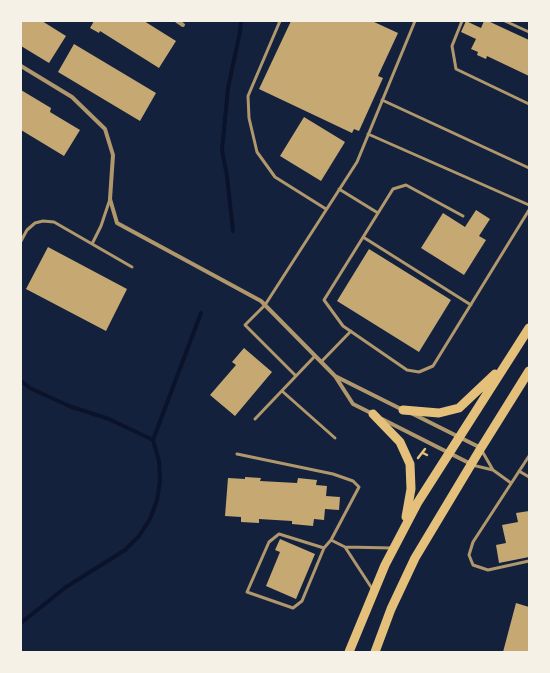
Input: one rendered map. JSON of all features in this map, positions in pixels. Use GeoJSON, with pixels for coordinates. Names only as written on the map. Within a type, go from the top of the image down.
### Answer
{"type":"FeatureCollection","features":[{"type":"Feature","properties":{"kind":"main road"},"geometry":{"type":"LineString","coordinates":[[349,652],[374,591],[418,502],[529,328]]}},
{"type":"Feature","properties":{"kind":"main road"},"geometry":{"type":"LineString","coordinates":[[403,410],[439,413],[460,408],[506,363]]}},
{"type":"Feature","properties":{"kind":"main road"},"geometry":{"type":"LineString","coordinates":[[375,652],[391,609],[415,558],[529,371]]}},
{"type":"Feature","properties":{"kind":"main road"},"geometry":{"type":"LineString","coordinates":[[373,414],[400,442],[410,464],[412,489],[405,527]]}},
{"type":"Feature","properties":{"kind":"street"},"geometry":{"type":"LineString","coordinates":[[177,21],[183,25]]}},
{"type":"Feature","properties":{"kind":"street"},"geometry":{"type":"LineString","coordinates":[[21,66],[72,97],[105,130],[113,155],[110,199],[117,224],[261,301],[335,376],[352,404],[472,465]]}},
{"type":"Feature","properties":{"kind":"street"},"geometry":{"type":"LineString","coordinates":[[335,376],[481,448]]}},
{"type":"Feature","properties":{"kind":"lane"},"geometry":{"type":"LineString","coordinates":[[280,21],[248,96],[249,118],[258,152],[275,177],[326,209]]}},
{"type":"Feature","properties":{"kind":"lane"},"geometry":{"type":"LineString","coordinates":[[296,376],[245,325],[265,305],[357,162],[415,21]]}},
{"type":"Feature","properties":{"kind":"lane"},"geometry":{"type":"LineString","coordinates":[[462,21],[452,46],[456,69],[529,104]]}},
{"type":"Feature","properties":{"kind":"lane"},"geometry":{"type":"LineString","coordinates":[[505,21],[529,32]]}},
{"type":"Feature","properties":{"kind":"lane"},"geometry":{"type":"LineString","coordinates":[[382,100],[529,168]]}},
{"type":"Feature","properties":{"kind":"lane"},"geometry":{"type":"LineString","coordinates":[[368,134],[529,206]]}},
{"type":"Feature","properties":{"kind":"lane"},"geometry":{"type":"LineString","coordinates":[[463,216],[406,185],[393,189],[324,300],[344,326],[406,370],[419,372],[433,366],[529,210]]}},
{"type":"Feature","properties":{"kind":"lane"},"geometry":{"type":"LineString","coordinates":[[340,189],[378,213]]}},
{"type":"Feature","properties":{"kind":"lane"},"geometry":{"type":"LineString","coordinates":[[92,244],[102,226],[110,199]]}},
{"type":"Feature","properties":{"kind":"lane"},"geometry":{"type":"LineString","coordinates":[[21,241],[27,230],[35,223],[43,221],[54,222],[132,268]]}},
{"type":"Feature","properties":{"kind":"lane"},"geometry":{"type":"LineString","coordinates":[[363,237],[471,305]]}},
{"type":"Feature","properties":{"kind":"lane"},"geometry":{"type":"LineString","coordinates":[[321,362],[351,331]]}},
{"type":"Feature","properties":{"kind":"lane"},"geometry":{"type":"LineString","coordinates":[[255,419],[315,356]]}},
{"type":"Feature","properties":{"kind":"lane"},"geometry":{"type":"LineString","coordinates":[[282,391],[335,438]]}},
{"type":"Feature","properties":{"kind":"lane"},"geometry":{"type":"LineString","coordinates":[[481,448],[493,470]]}},
{"type":"Feature","properties":{"kind":"lane"},"geometry":{"type":"LineString","coordinates":[[237,454],[334,474],[353,481],[358,487],[331,540],[324,548],[302,601],[293,608],[247,592],[268,542],[279,534],[324,548]]}},
{"type":"Feature","properties":{"kind":"lane"},"geometry":{"type":"LineString","coordinates":[[529,456],[473,542],[470,555],[473,565],[488,570],[529,561]]}},
{"type":"Feature","properties":{"kind":"lane"},"geometry":{"type":"LineString","coordinates":[[472,465],[493,470],[512,483]]}},
{"type":"Feature","properties":{"kind":"lane"},"geometry":{"type":"LineString","coordinates":[[519,471],[529,477]]}},
{"type":"Feature","properties":{"kind":"lane"},"geometry":{"type":"LineString","coordinates":[[331,540],[345,547],[394,548]]}},
{"type":"Feature","properties":{"kind":"lane"},"geometry":{"type":"LineString","coordinates":[[345,547],[374,591]]}},
{"type":"Feature","properties":{"kind":"path"},"geometry":{"type":"LineString","coordinates":[[417,460],[426,448]]}},
{"type":"Feature","properties":{"kind":"path"},"geometry":{"type":"LineString","coordinates":[[423,453],[427,455]]}},
{"type":"Feature","properties":{"kind":"building"},"geometry":{"type":"Polygon","coordinates":[[[21,21],[42,21],[66,36],[49,63],[21,46],[21,21]]]}},
{"type":"Feature","properties":{"kind":"building"},"geometry":{"type":"Polygon","coordinates":[[[94,21],[144,21],[176,41],[159,68],[100,31],[99,33],[90,28],[94,21]]]}},
{"type":"Feature","properties":{"kind":"building"},"geometry":{"type":"Polygon","coordinates":[[[291,21],[372,21],[398,33],[378,76],[383,78],[359,131],[354,129],[352,133],[259,89],[291,21]]]}},
{"type":"Feature","properties":{"kind":"building"},"geometry":{"type":"Polygon","coordinates":[[[466,21],[481,28],[484,21],[488,21],[529,40],[529,76],[487,56],[486,59],[477,55],[478,52],[471,49],[476,39],[461,32],[466,21]]]}},
{"type":"Feature","properties":{"kind":"building"},"geometry":{"type":"Polygon","coordinates":[[[74,44],[156,93],[140,121],[58,72],[74,44]]]}},
{"type":"Feature","properties":{"kind":"building"},"geometry":{"type":"Polygon","coordinates":[[[21,90],[51,108],[50,112],[80,130],[64,156],[21,130],[21,90]]]}},
{"type":"Feature","properties":{"kind":"building"},"geometry":{"type":"Polygon","coordinates":[[[304,117],[345,142],[321,181],[280,156],[304,117]]]}},
{"type":"Feature","properties":{"kind":"building"},"geometry":{"type":"Polygon","coordinates":[[[476,210],[490,219],[479,236],[486,240],[464,275],[421,248],[443,213],[465,227],[476,210]]]}},
{"type":"Feature","properties":{"kind":"building"},"geometry":{"type":"Polygon","coordinates":[[[48,247],[127,289],[106,331],[26,289],[48,247]]]}},
{"type":"Feature","properties":{"kind":"building"},"geometry":{"type":"Polygon","coordinates":[[[369,249],[451,300],[419,352],[337,301],[369,249]]]}},
{"type":"Feature","properties":{"kind":"building"},"geometry":{"type":"Polygon","coordinates":[[[244,348],[272,372],[235,416],[210,395],[236,365],[232,362],[244,348]]]}},
{"type":"Feature","properties":{"kind":"building"},"geometry":{"type":"Polygon","coordinates":[[[245,477],[261,478],[260,481],[297,483],[298,478],[317,480],[316,485],[327,486],[326,496],[340,497],[339,510],[325,509],[324,520],[314,519],[313,526],[292,524],[292,521],[259,519],[259,523],[241,522],[241,517],[225,516],[228,478],[245,479],[245,477]]]}},
{"type":"Feature","properties":{"kind":"building"},"geometry":{"type":"Polygon","coordinates":[[[529,511],[529,557],[499,563],[496,545],[506,543],[502,525],[518,522],[516,513],[529,511]]]}},
{"type":"Feature","properties":{"kind":"building"},"geometry":{"type":"Polygon","coordinates":[[[280,539],[315,554],[296,599],[266,586],[280,552],[275,550],[280,539]]]}},
{"type":"Feature","properties":{"kind":"building"},"geometry":{"type":"Polygon","coordinates":[[[516,603],[529,607],[529,652],[503,652],[516,603]]]}},
{"type":"Feature","properties":{"kind":"waterway"},"geometry":{"type":"LineString","coordinates":[[233,231],[227,176],[222,150],[228,88],[241,21]]}},
{"type":"Feature","properties":{"kind":"waterway"},"geometry":{"type":"LineString","coordinates":[[153,440],[201,313]]}},
{"type":"Feature","properties":{"kind":"waterway"},"geometry":{"type":"LineString","coordinates":[[21,381],[30,388],[69,406],[109,419],[153,440],[159,461],[160,481],[157,500],[150,519],[139,536],[125,550],[66,587],[21,623]]}}]}
